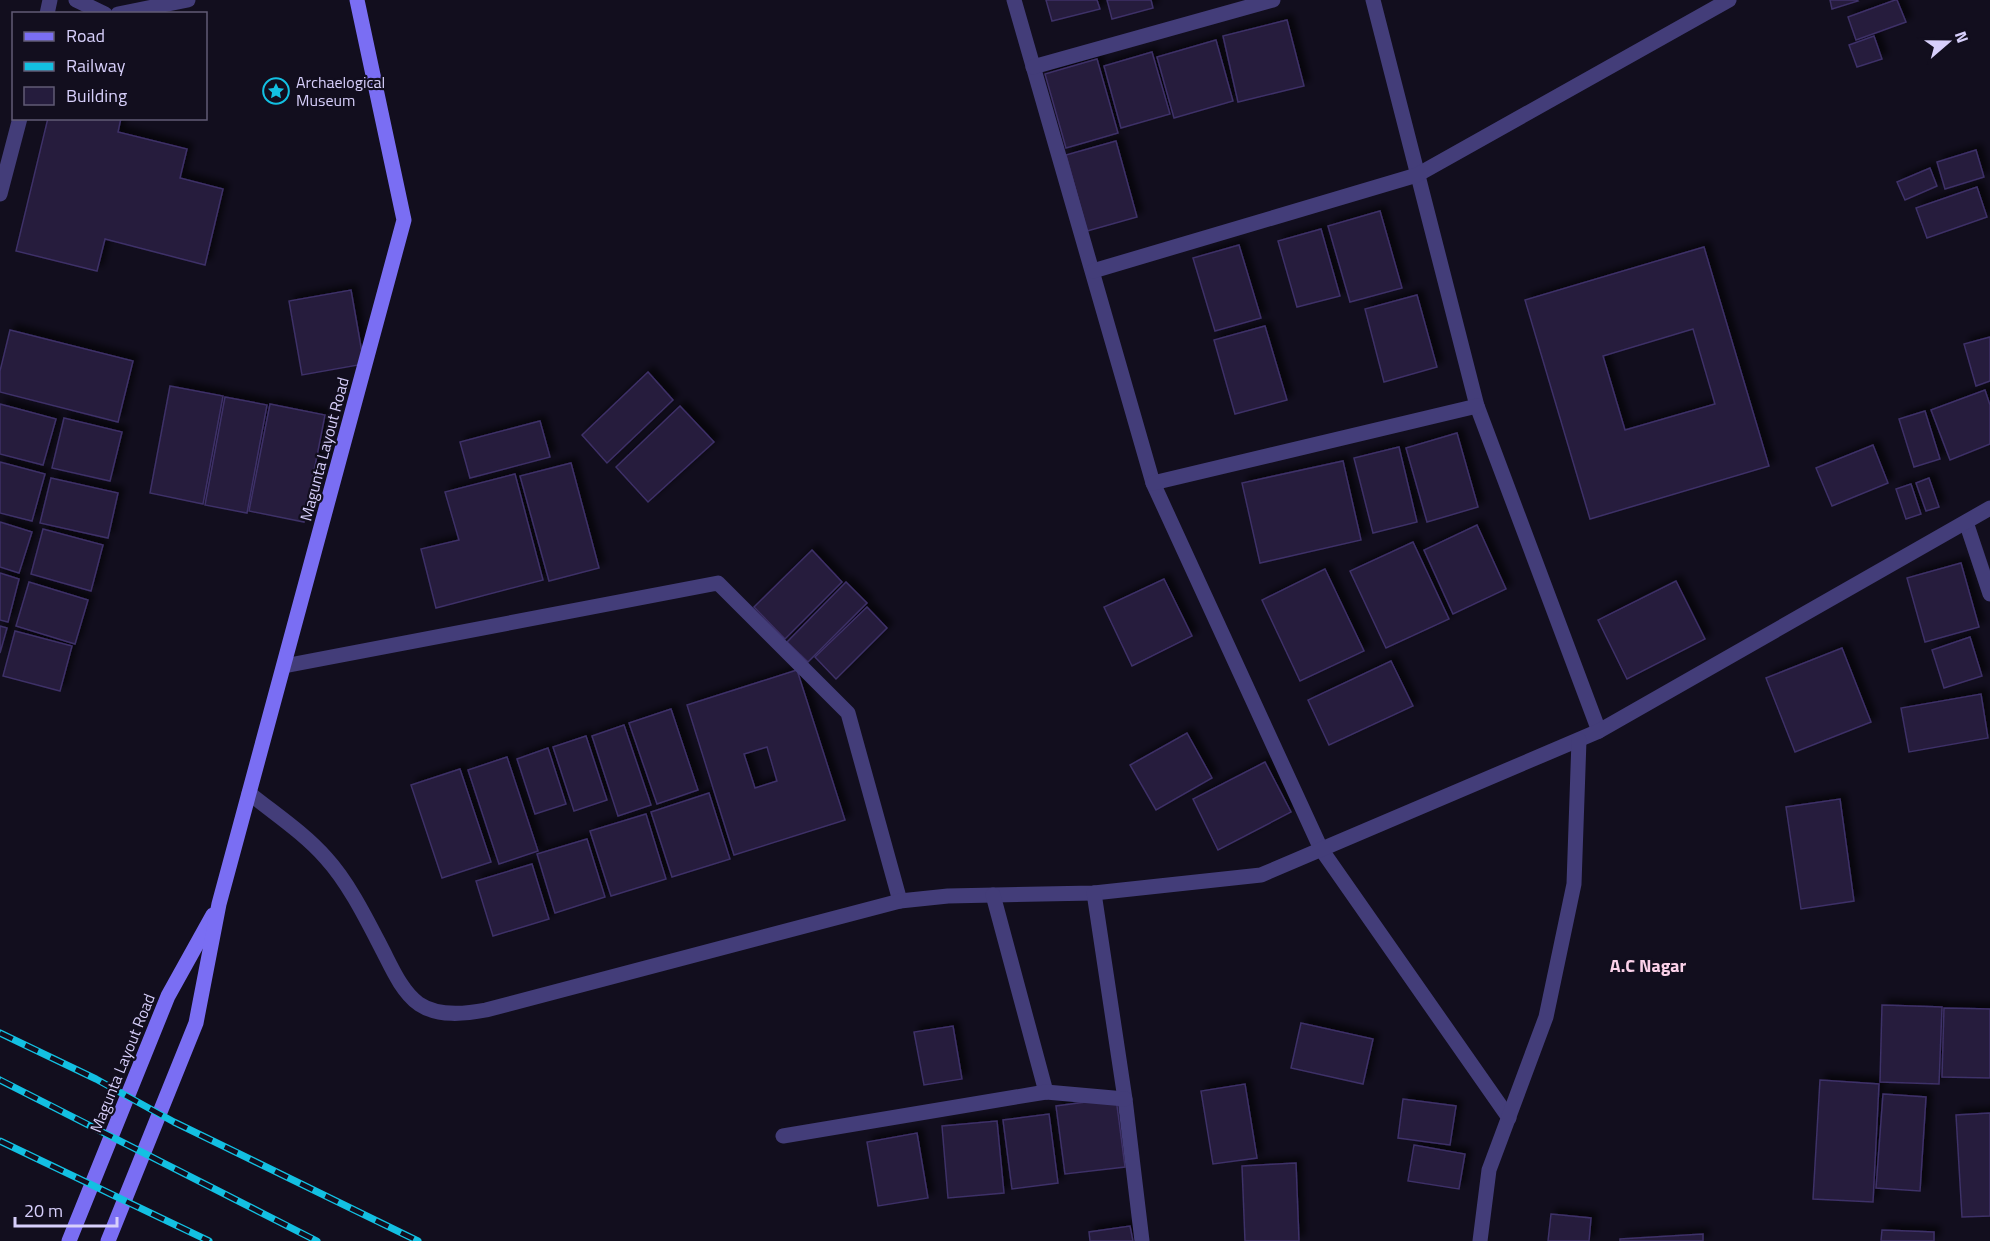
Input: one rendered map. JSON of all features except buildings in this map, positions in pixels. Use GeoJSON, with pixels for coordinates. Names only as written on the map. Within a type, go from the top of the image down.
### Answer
{"type":"FeatureCollection","features":[{"type":"Feature","properties":{"kind":"street"},"geometry":{"type":"LineString","coordinates":[[76,0],[101,12]]}},
{"type":"Feature","properties":{"kind":"street"},"geometry":{"type":"LineString","coordinates":[[128,12],[188,0]]}},
{"type":"Feature","properties":{"kind":"street","name":"Magunta Layout Road"},"geometry":{"type":"LineString","coordinates":[[108,1241],[196,1023],[219,904],[404,220],[357,0]]}},
{"type":"Feature","properties":{"kind":"street"},"geometry":{"type":"LineString","coordinates":[[1014,0],[1153,483],[1321,849],[1509,1118]]}},
{"type":"Feature","properties":{"kind":"street"},"geometry":{"type":"LineString","coordinates":[[1033,66],[1273,0]]}},
{"type":"Feature","properties":{"kind":"street"},"geometry":{"type":"LineString","coordinates":[[1374,0],[1477,406],[1599,731]]}},
{"type":"Feature","properties":{"kind":"street"},"geometry":{"type":"LineString","coordinates":[[1093,271],[1417,175],[1729,0]]}},
{"type":"Feature","properties":{"kind":"street"},"geometry":{"type":"LineString","coordinates":[[0,194],[19,120]]}},
{"type":"Feature","properties":{"kind":"street"},"geometry":{"type":"LineString","coordinates":[[1153,483],[1477,406]]}},
{"type":"Feature","properties":{"kind":"street"},"geometry":{"type":"LineString","coordinates":[[249,794],[327,859],[359,905],[402,985],[419,1004],[436,1011],[462,1015],[900,901],[948,896],[1094,893],[1261,875],[1599,731],[1990,508]]}},
{"type":"Feature","properties":{"kind":"street"},"geometry":{"type":"LineString","coordinates":[[1966,522],[1990,594]]}},
{"type":"Feature","properties":{"kind":"street"},"geometry":{"type":"LineString","coordinates":[[284,666],[718,583],[848,713],[900,901]]}},
{"type":"Feature","properties":{"kind":"street"},"geometry":{"type":"LineString","coordinates":[[1480,1241],[1490,1170],[1546,1017],[1574,884],[1579,740]]}},
{"type":"Feature","properties":{"kind":"street"},"geometry":{"type":"LineString","coordinates":[[1094,893],[1125,1099],[1142,1241]]}},
{"type":"Feature","properties":{"kind":"street"},"geometry":{"type":"LineString","coordinates":[[993,895],[1046,1092]]}},
{"type":"Feature","properties":{"kind":"street","name":"Magunta Layout Road"},"geometry":{"type":"LineString","coordinates":[[69,1241],[168,996],[219,904]]}},
{"type":"Feature","properties":{"kind":"street"},"geometry":{"type":"LineString","coordinates":[[783,1136],[1046,1092],[1125,1099]]}},
{"type":"Feature","properties":{"kind":"railway"},"geometry":{"type":"LineString","coordinates":[[0,1033],[96,1079],[174,1122],[418,1241]]}},
{"type":"Feature","properties":{"kind":"railway"},"geometry":{"type":"LineString","coordinates":[[0,1080],[317,1241]]}},
{"type":"Feature","properties":{"kind":"railway"},"geometry":{"type":"LineString","coordinates":[[0,1141],[209,1241]]}},
{"type":"Feature","properties":{"kind":"place","name":"Archaelogical Museum"},"geometry":{"type":"Point","coordinates":[276,91]}},
{"type":"Feature","properties":{"kind":"district","name":"A.C Nagar"},"geometry":{"type":"Point","coordinates":[1648,965]}}]}
